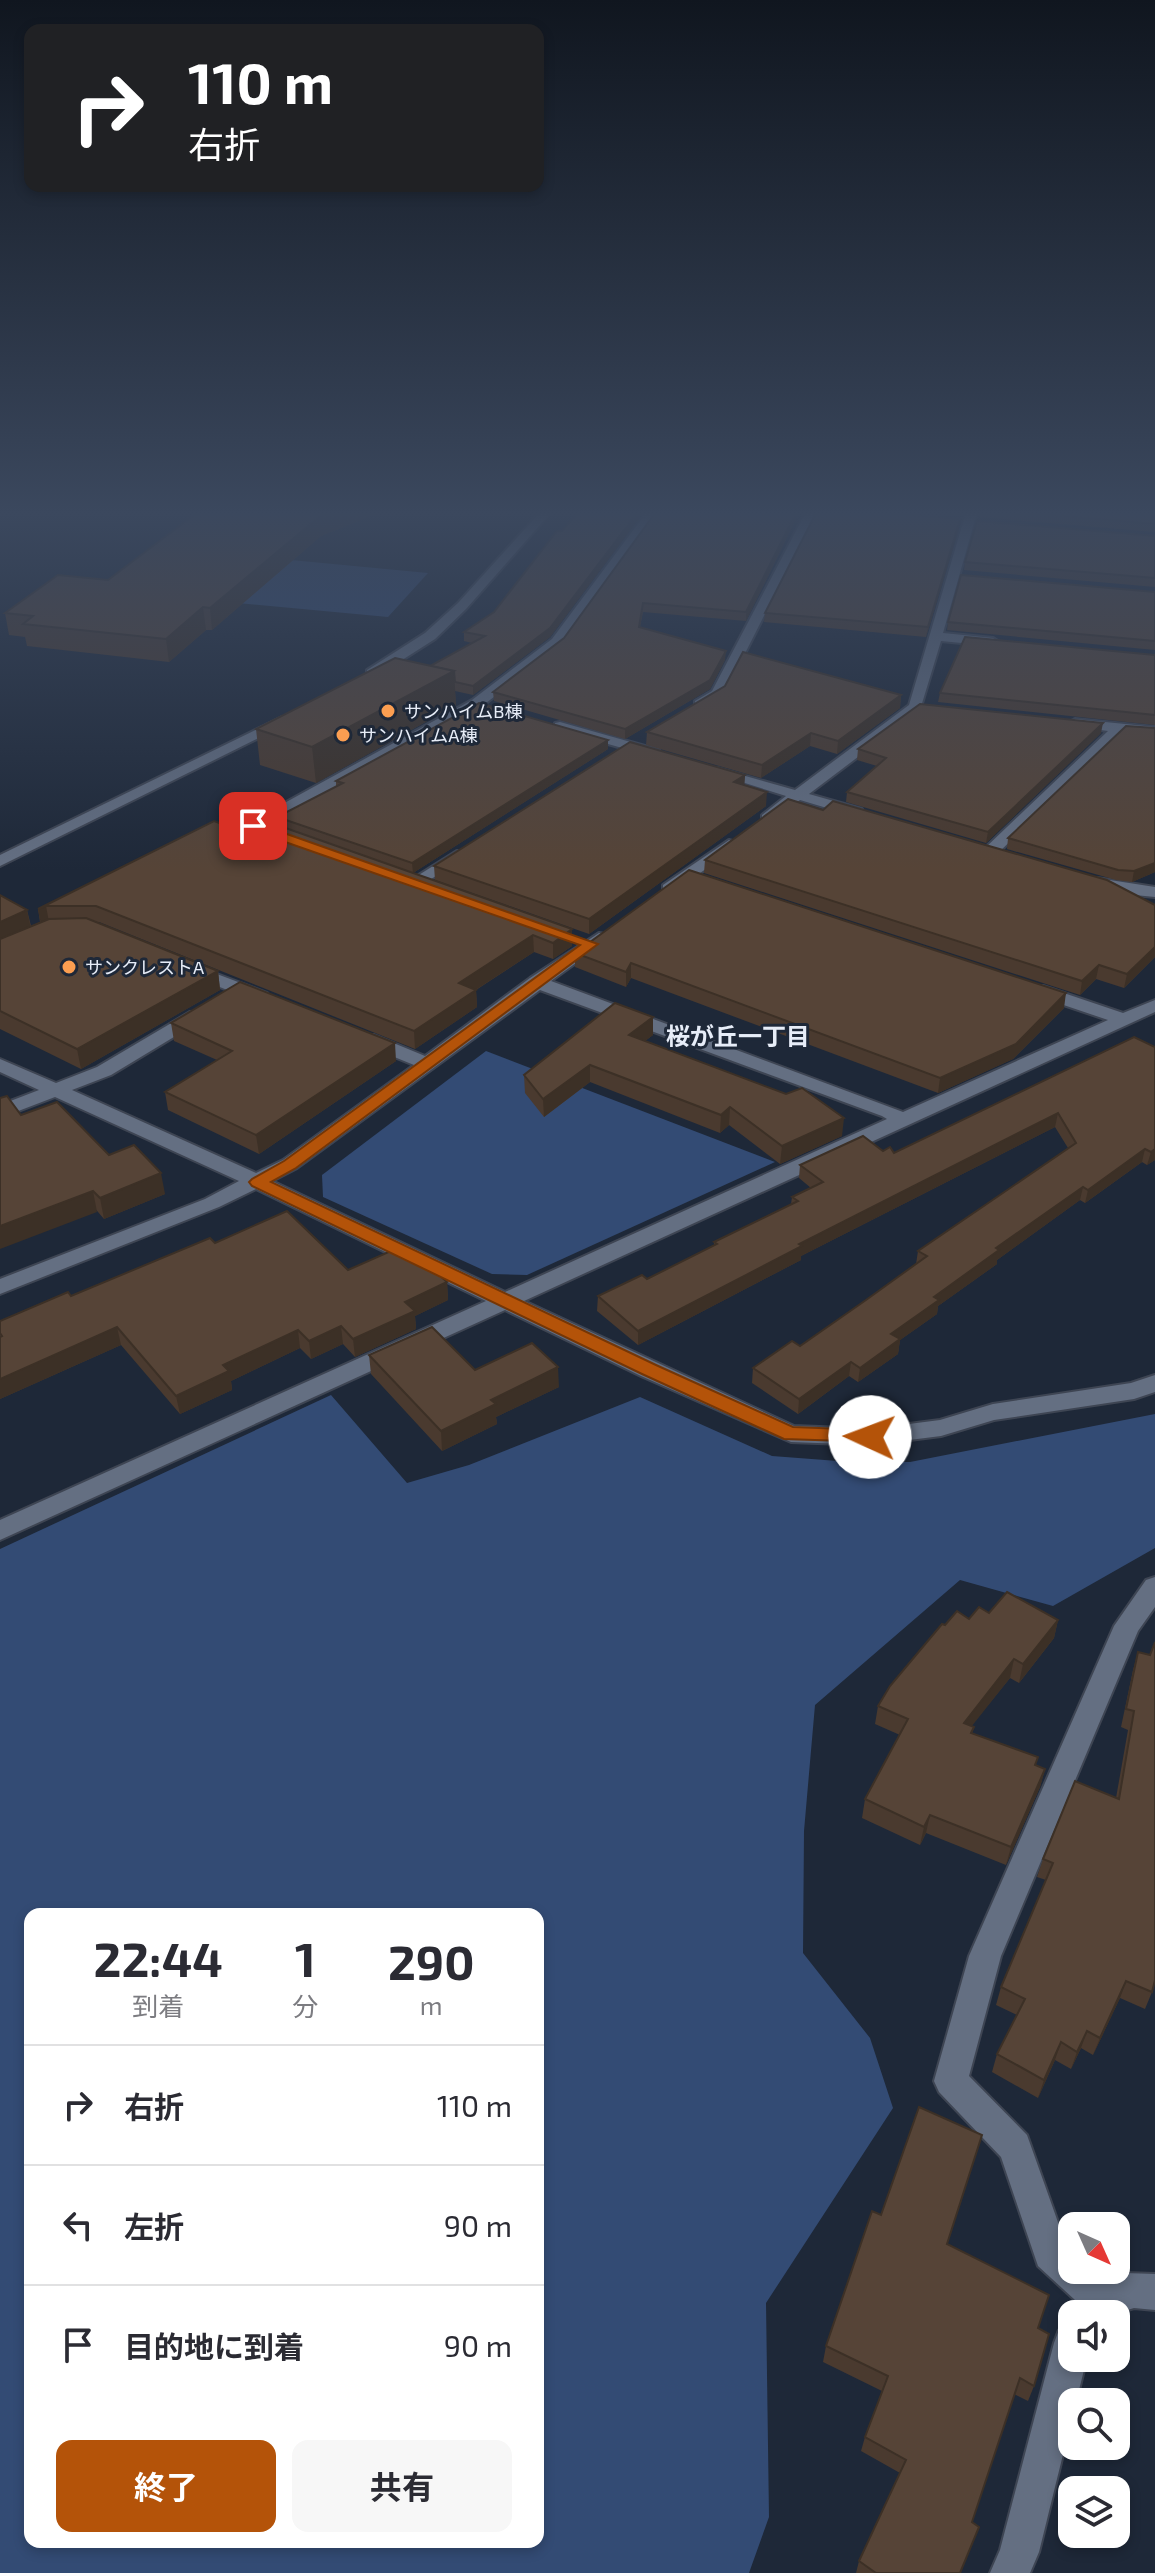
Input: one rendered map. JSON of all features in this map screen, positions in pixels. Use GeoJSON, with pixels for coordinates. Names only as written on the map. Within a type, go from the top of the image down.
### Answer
{"type":"FeatureCollection","features":[{"type":"Feature","properties":{"kind":"street"},"geometry":{"type":"LineString","coordinates":[[387,683],[365,678],[437,629]]}},
{"type":"Feature","properties":{"kind":"street"},"geometry":{"type":"LineString","coordinates":[[282,836],[253,826],[484,705],[557,642],[567,629]]}},
{"type":"Feature","properties":{"kind":"street"},"geometry":{"type":"LineString","coordinates":[[693,708],[718,693],[750,629]]}},
{"type":"Feature","properties":{"kind":"street"},"geometry":{"type":"LineString","coordinates":[[650,901],[694,878],[798,795],[923,708],[936,629]]}},
{"type":"Feature","properties":{"kind":"street"},"geometry":{"type":"LineString","coordinates":[[934,636],[1013,643]]}},
{"type":"Feature","properties":{"kind":"street"},"geometry":{"type":"LineString","coordinates":[[447,696],[484,705]]}},
{"type":"Feature","properties":{"kind":"street"},"geometry":{"type":"LineString","coordinates":[[0,861],[300,712]]}},
{"type":"Feature","properties":{"kind":"street"},"geometry":{"type":"LineString","coordinates":[[537,720],[671,758]]}},
{"type":"Feature","properties":{"kind":"street"},"geometry":{"type":"LineString","coordinates":[[1056,721],[1155,731]]}},
{"type":"Feature","properties":{"kind":"street"},"geometry":{"type":"LineString","coordinates":[[990,851],[1119,728]]}},
{"type":"Feature","properties":{"kind":"street"},"geometry":{"type":"LineString","coordinates":[[699,767],[872,817]]}},
{"type":"Feature","properties":{"kind":"street"},"geometry":{"type":"LineString","coordinates":[[414,883],[468,849]]}},
{"type":"Feature","properties":{"kind":"street"},"geometry":{"type":"LineString","coordinates":[[1086,880],[1114,888],[1155,892]]}},
{"type":"Feature","properties":{"kind":"street"},"geometry":{"type":"LineString","coordinates":[[0,1287],[258,1182],[290,1164],[536,982],[583,941],[615,927]]}},
{"type":"Feature","properties":{"kind":"street"},"geometry":{"type":"LineString","coordinates":[[173,962],[284,1006]]}},
{"type":"Feature","properties":{"kind":"street"},"geometry":{"type":"LineString","coordinates":[[536,982],[889,1112],[901,1120]]}},
{"type":"Feature","properties":{"kind":"street"},"geometry":{"type":"LineString","coordinates":[[1017,984],[1124,1019]]}},
{"type":"Feature","properties":{"kind":"street"},"geometry":{"type":"LineString","coordinates":[[0,1112],[104,1071],[241,989]]}},
{"type":"Feature","properties":{"kind":"street"},"geometry":{"type":"LineString","coordinates":[[0,1531],[1155,1005]]}},
{"type":"Feature","properties":{"kind":"street"},"geometry":{"type":"LineString","coordinates":[[355,1034],[426,1063]]}},
{"type":"Feature","properties":{"kind":"street"},"geometry":{"type":"LineString","coordinates":[[0,1065],[258,1182],[791,1434],[870,1437],[941,1428],[993,1412],[1134,1391],[1155,1383]]}},
{"type":"Feature","properties":{"kind":"street"},"geometry":{"type":"LineString","coordinates":[[1088,2300],[1051,2253],[1015,2147],[951,2081],[985,1956],[1127,1626],[1155,1587]]}},
{"type":"Feature","properties":{"kind":"street"},"geometry":{"type":"LineString","coordinates":[[1105,2300],[1123,2288],[1155,2292]]}},
{"type":"Feature","properties":{"kind":"street"},"geometry":{"type":"LineString","coordinates":[[1010,2573],[1019,2552],[1065,2372]]}},
{"type":"Feature","properties":{"kind":"shaded area"},"geometry":{"type":"Polygon","coordinates":[[[486,1051],[775,1162],[527,1275],[492,1274],[323,1197],[322,1175],[486,1051]]]}},
{"type":"Feature","properties":{"kind":"shaded area"},"geometry":{"type":"Polygon","coordinates":[[[331,1395],[407,1483],[469,1465],[640,1397],[772,1456],[851,1462],[910,1462],[1155,1414],[1155,1548],[1053,1606],[960,1580],[815,1705],[804,1831],[803,1953],[870,2038],[893,2108],[766,2303],[769,2517],[749,2573],[0,2573],[0,1549],[331,1395]]]}},
{"type":"Feature","properties":{"kind":"building"},"geometry":{"type":"Polygon","coordinates":[[[71,629],[177,629],[166,639],[71,629]]]}},
{"type":"Feature","properties":{"kind":"building"},"geometry":{"type":"Polygon","coordinates":[[[468,629],[549,629],[473,686],[455,682],[454,671],[430,666],[485,636],[464,632],[468,629]]]}},
{"type":"Feature","properties":{"kind":"building"},"geometry":{"type":"Polygon","coordinates":[[[571,629],[647,629],[726,651],[710,680],[625,729],[493,692],[564,638],[571,629]]]}},
{"type":"Feature","properties":{"kind":"building"},"geometry":{"type":"Polygon","coordinates":[[[1025,629],[1155,629],[1155,641],[1025,629]]]}},
{"type":"Feature","properties":{"kind":"building"},"geometry":{"type":"Polygon","coordinates":[[[965,637],[1155,655],[1155,715],[940,693],[965,637]]]}},
{"type":"Feature","properties":{"kind":"building"},"geometry":{"type":"Polygon","coordinates":[[[743,652],[901,695],[838,741],[811,733],[762,765],[647,732],[725,686],[743,652]]]}},
{"type":"Feature","properties":{"kind":"building"},"geometry":{"type":"Polygon","coordinates":[[[395,658],[454,671],[312,747],[256,729],[395,658]]]}},
{"type":"Feature","properties":{"kind":"building"},"geometry":{"type":"Polygon","coordinates":[[[479,703],[608,740],[412,863],[277,817],[343,783],[336,781],[479,703]]]}},
{"type":"Feature","properties":{"kind":"building"},"geometry":{"type":"Polygon","coordinates":[[[920,704],[1103,723],[988,832],[847,792],[886,758],[858,749],[920,704]]]}},
{"type":"Feature","properties":{"kind":"building"},"geometry":{"type":"Polygon","coordinates":[[[1126,726],[1155,728],[1155,863],[1134,871],[1118,870],[1008,838],[1126,726]]]}},
{"type":"Feature","properties":{"kind":"building"},"geometry":{"type":"Polygon","coordinates":[[[630,742],[745,775],[734,782],[767,792],[589,919],[434,866],[630,742]]]}},
{"type":"Feature","properties":{"kind":"building"},"geometry":{"type":"Polygon","coordinates":[[[788,799],[823,810],[833,801],[1107,880],[1155,905],[1155,947],[1127,974],[1099,965],[1082,981],[705,860],[788,799]]]}},
{"type":"Feature","properties":{"kind":"building"},"geometry":{"type":"Polygon","coordinates":[[[260,819],[572,929],[553,943],[533,935],[459,983],[476,990],[414,1031],[96,906],[46,906],[38,909],[214,821],[238,830],[260,819]]]}},
{"type":"Feature","properties":{"kind":"building"},"geometry":{"type":"Polygon","coordinates":[[[689,870],[1066,993],[1016,1044],[940,1078],[631,963],[626,972],[575,953],[689,870]]]}},
{"type":"Feature","properties":{"kind":"building"},"geometry":{"type":"Polygon","coordinates":[[[0,895],[27,910],[0,922],[0,895]]]}},
{"type":"Feature","properties":{"kind":"building"},"geometry":{"type":"Polygon","coordinates":[[[86,918],[218,971],[77,1049],[0,1011],[0,939],[49,919],[86,918]]]}},
{"type":"Feature","properties":{"kind":"building"},"geometry":{"type":"Polygon","coordinates":[[[240,982],[395,1043],[256,1135],[165,1092],[232,1051],[171,1023],[240,982]]]}},
{"type":"Feature","properties":{"kind":"building"},"geometry":{"type":"Polygon","coordinates":[[[615,1003],[653,1017],[629,1035],[786,1094],[802,1088],[844,1118],[782,1146],[730,1107],[721,1115],[590,1065],[543,1099],[524,1075],[615,1003]]]}},
{"type":"Feature","properties":{"kind":"building"},"geometry":{"type":"Polygon","coordinates":[[[1134,1037],[1155,1047],[1155,1149],[1151,1152],[1145,1149],[1088,1190],[1083,1187],[996,1248],[999,1250],[934,1297],[939,1300],[891,1334],[900,1339],[860,1368],[851,1362],[799,1399],[753,1368],[792,1341],[800,1346],[927,1256],[918,1251],[1076,1143],[1058,1113],[799,1244],[802,1246],[638,1331],[598,1296],[642,1275],[647,1279],[798,1201],[792,1197],[823,1182],[800,1165],[863,1136],[883,1151],[890,1147],[894,1153],[1134,1037]]]}},
{"type":"Feature","properties":{"kind":"building"},"geometry":{"type":"Polygon","coordinates":[[[7,1096],[21,1115],[57,1102],[109,1155],[134,1145],[161,1173],[100,1198],[93,1191],[0,1226],[0,1098],[7,1096]]]}},
{"type":"Feature","properties":{"kind":"building"},"geometry":{"type":"Polygon","coordinates":[[[287,1211],[348,1270],[402,1246],[414,1252],[447,1282],[405,1302],[415,1311],[353,1339],[341,1326],[309,1341],[298,1330],[223,1365],[229,1371],[176,1396],[117,1327],[0,1379],[0,1321],[68,1292],[71,1296],[210,1238],[215,1243],[287,1211]]]}},
{"type":"Feature","properties":{"kind":"building"},"geometry":{"type":"Polygon","coordinates":[[[432,1327],[475,1370],[532,1343],[558,1367],[491,1400],[496,1404],[441,1431],[369,1355],[432,1327]]]}},
{"type":"Feature","properties":{"kind":"building"},"geometry":{"type":"Polygon","coordinates":[[[1007,1592],[1058,1620],[1023,1664],[1014,1659],[964,1723],[974,1727],[971,1733],[1038,1757],[1035,1765],[1045,1769],[1011,1847],[930,1815],[924,1827],[865,1799],[908,1719],[878,1706],[890,1686],[942,1624],[945,1625],[957,1611],[969,1619],[979,1607],[989,1613],[1007,1592]]]}},
{"type":"Feature","properties":{"kind":"building"},"geometry":{"type":"Polygon","coordinates":[[[1155,1642],[1155,1980],[1152,1992],[1126,1981],[1100,2038],[1087,2031],[1077,2052],[1061,2042],[1044,2080],[997,2054],[1025,1999],[1001,1987],[1053,1863],[1043,1859],[1075,1781],[1119,1799],[1134,1711],[1126,1709],[1138,1652],[1150,1655],[1155,1642]]]}},
{"type":"Feature","properties":{"kind":"building"},"geometry":{"type":"Polygon","coordinates":[[[919,2107],[982,2135],[947,2244],[1049,2295],[1038,2328],[1049,2334],[1034,2386],[1020,2378],[972,2522],[979,2527],[960,2573],[876,2573],[859,2561],[906,2460],[865,2437],[888,2376],[826,2346],[872,2211],[881,2215],[919,2107]]]}},
{"type":"Feature","properties":{"kind":"place","name":"サンハイムB棟"},"geometry":{"type":"Point","coordinates":[388,711]}},
{"type":"Feature","properties":{"kind":"place","name":"サンハイムA棟"},"geometry":{"type":"Point","coordinates":[343,735]}},
{"type":"Feature","properties":{"kind":"place","name":"サンクレストA"},"geometry":{"type":"Point","coordinates":[69,967]}},
{"type":"Feature","properties":{"kind":"district","name":"桜が丘一丁目"},"geometry":{"type":"Point","coordinates":[738,1035]}},
{"type":"Feature","properties":{"kind":"route"},"geometry":{"type":"LineString","coordinates":[[253,826],[591,944],[290,1164],[258,1182],[649,1370],[791,1434],[870,1437]]}}]}
